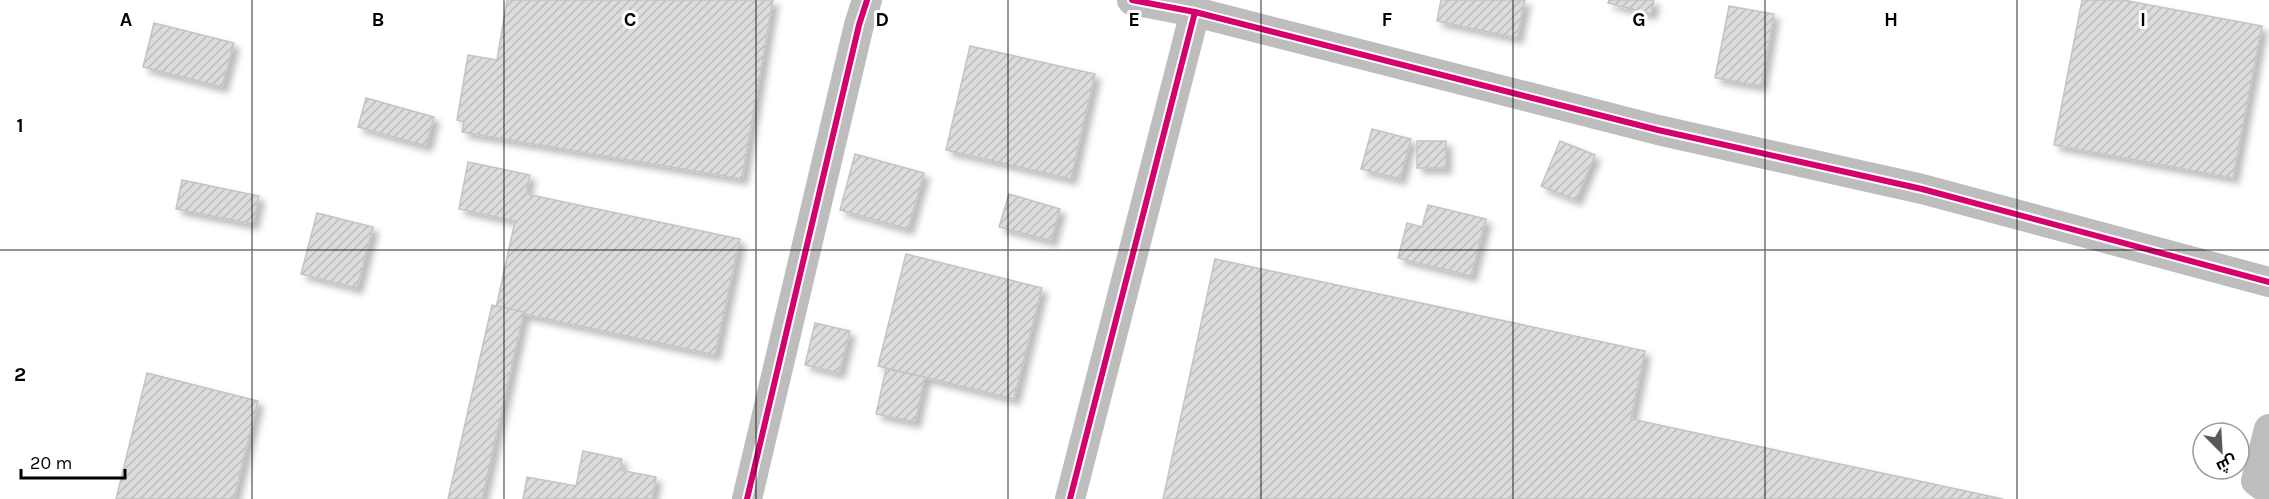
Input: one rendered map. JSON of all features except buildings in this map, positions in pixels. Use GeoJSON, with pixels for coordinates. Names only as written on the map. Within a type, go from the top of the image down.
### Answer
{"type":"FeatureCollection","features":[{"type":"Feature","properties":{"kind":"street"},"geometry":{"type":"LineString","coordinates":[[747,499],[859,25],[867,0]]}},
{"type":"Feature","properties":{"kind":"street"},"geometry":{"type":"LineString","coordinates":[[1132,0],[1195,12],[1658,130],[1922,189],[2269,282]]}},
{"type":"Feature","properties":{"kind":"street"},"geometry":{"type":"LineString","coordinates":[[1070,499],[1195,12]]}},
{"type":"Feature","properties":{"kind":"street"},"geometry":{"type":"LineString","coordinates":[[2269,429],[2256,481],[2269,490]]}},
{"type":"Feature","properties":{"kind":"cycle path"},"geometry":{"type":"LineString","coordinates":[[747,499],[859,25],[867,0]]}},
{"type":"Feature","properties":{"kind":"cycle path"},"geometry":{"type":"LineString","coordinates":[[1132,0],[1195,12],[1658,130],[1922,189],[2269,282]]}},
{"type":"Feature","properties":{"kind":"cycle path"},"geometry":{"type":"LineString","coordinates":[[1070,499],[1195,12]]}}]}
